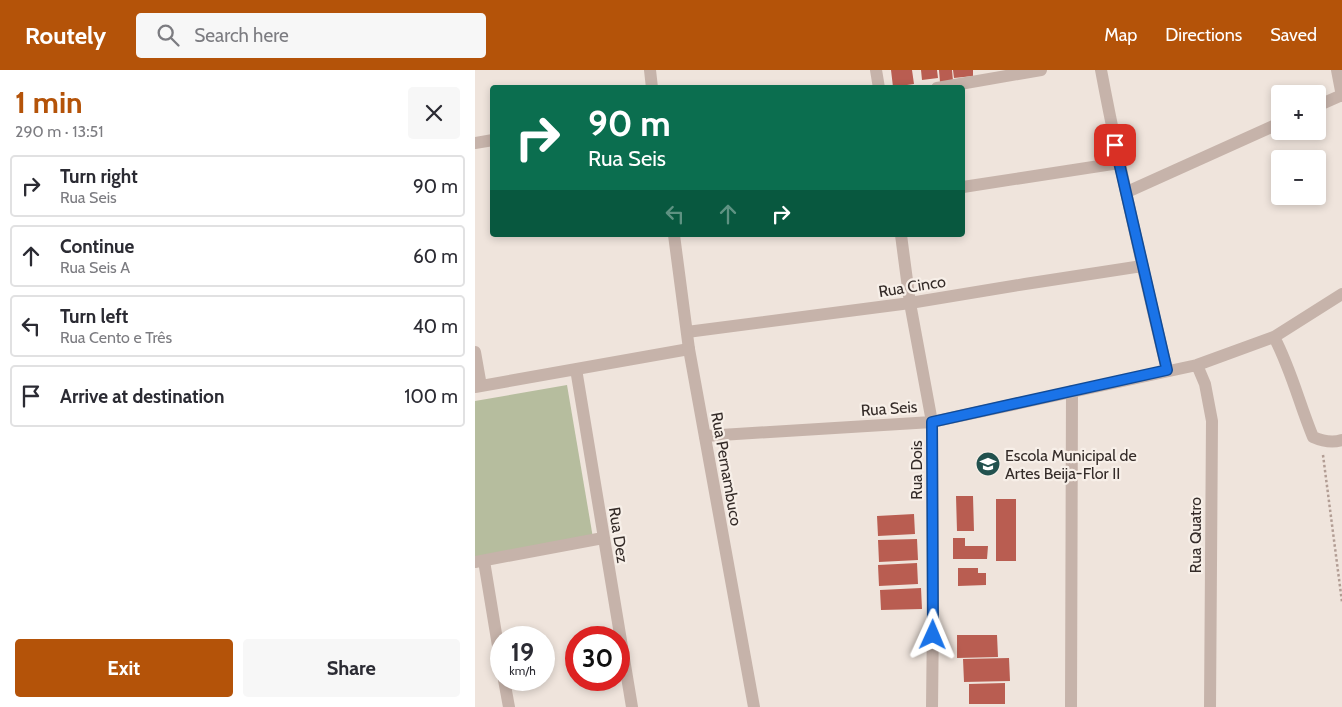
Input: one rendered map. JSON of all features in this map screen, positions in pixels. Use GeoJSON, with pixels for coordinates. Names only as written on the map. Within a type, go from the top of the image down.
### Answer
{"type":"FeatureCollection","features":[{"type":"Feature","properties":{"kind":"street"},"geometry":{"type":"LineString","coordinates":[[649,70],[652,85]]}},
{"type":"Feature","properties":{"kind":"street"},"geometry":{"type":"LineString","coordinates":[[876,70],[878,85]]}},
{"type":"Feature","properties":{"kind":"street"},"geometry":{"type":"LineString","coordinates":[[954,85],[1041,70]]}},
{"type":"Feature","properties":{"kind":"street"},"geometry":{"type":"LineString","coordinates":[[1101,70],[1119,163],[1167,370]]}},
{"type":"Feature","properties":{"kind":"street"},"geometry":{"type":"LineString","coordinates":[[1326,102],[1342,95],[1337,70]]}},
{"type":"Feature","properties":{"kind":"street"},"geometry":{"type":"LineString","coordinates":[[1127,192],[1271,127]]}},
{"type":"Feature","properties":{"kind":"street"},"geometry":{"type":"LineString","coordinates":[[475,143],[490,140]]}},
{"type":"Feature","properties":{"kind":"street"},"geometry":{"type":"LineString","coordinates":[[965,187],[1119,163]]}},
{"type":"Feature","properties":{"kind":"street","name":"Rua Pernambuco"},"geometry":{"type":"LineString","coordinates":[[674,237],[689,349],[753,707]]}},
{"type":"Feature","properties":{"kind":"street","name":"Rua Dois"},"geometry":{"type":"LineString","coordinates":[[901,237],[910,304],[932,422],[932,707]]}},
{"type":"Feature","properties":{"kind":"street","name":"Rua Cinco"},"geometry":{"type":"LineString","coordinates":[[687,332],[910,304],[1142,266]]}},
{"type":"Feature","properties":{"kind":"street","name":"Rua Seis"},"geometry":{"type":"LineString","coordinates":[[705,436],[932,422],[1197,365],[1273,338],[1342,294]]}},
{"type":"Feature","properties":{"kind":"street"},"geometry":{"type":"LineString","coordinates":[[1273,338],[1286,359],[1298,399],[1313,437],[1321,441],[1342,440]]}},
{"type":"Feature","properties":{"kind":"street"},"geometry":{"type":"LineString","coordinates":[[475,352],[478,387],[689,349]]}},
{"type":"Feature","properties":{"kind":"street","name":"Rua Quatro"},"geometry":{"type":"LineString","coordinates":[[1197,365],[1205,384],[1212,421],[1210,707]]}},
{"type":"Feature","properties":{"kind":"street","name":"Rua Dez"},"geometry":{"type":"LineString","coordinates":[[575,369],[631,707]]}},
{"type":"Feature","properties":{"kind":"street"},"geometry":{"type":"LineString","coordinates":[[1071,707],[1072,392]]}},
{"type":"Feature","properties":{"kind":"street"},"geometry":{"type":"LineString","coordinates":[[493,626],[480,561],[603,538]]}},
{"type":"Feature","properties":{"kind":"street"},"geometry":{"type":"LineString","coordinates":[[506,691],[509,707]]}},
{"type":"Feature","properties":{"kind":"path"},"geometry":{"type":"LineString","coordinates":[[1321,441],[1342,602]]}},
{"type":"Feature","properties":{"kind":"green space"},"geometry":{"type":"Polygon","coordinates":[[[567,385],[593,538],[475,558],[475,401],[567,385]]]}},
{"type":"Feature","properties":{"kind":"building"},"geometry":{"type":"Polygon","coordinates":[[[891,70],[912,70],[914,84],[893,85],[891,70]]]}},
{"type":"Feature","properties":{"kind":"building"},"geometry":{"type":"Polygon","coordinates":[[[921,70],[937,70],[938,78],[922,80],[921,70]]]}},
{"type":"Feature","properties":{"kind":"building"},"geometry":{"type":"Polygon","coordinates":[[[939,70],[952,70],[953,81],[940,82],[939,70]]]}},
{"type":"Feature","properties":{"kind":"building"},"geometry":{"type":"Polygon","coordinates":[[[953,70],[973,70],[973,76],[954,78],[953,70]]]}},
{"type":"Feature","properties":{"kind":"building"},"geometry":{"type":"Polygon","coordinates":[[[956,496],[973,496],[974,531],[957,531],[956,496]]]}},
{"type":"Feature","properties":{"kind":"building"},"geometry":{"type":"Polygon","coordinates":[[[996,499],[1016,499],[1016,561],[996,561],[996,499]]]}},
{"type":"Feature","properties":{"kind":"building"},"geometry":{"type":"Polygon","coordinates":[[[914,514],[915,534],[878,536],[877,516],[914,514]]]}},
{"type":"Feature","properties":{"kind":"building"},"geometry":{"type":"Polygon","coordinates":[[[953,538],[965,538],[965,546],[988,546],[987,559],[953,559],[953,538]]]}},
{"type":"Feature","properties":{"kind":"building"},"geometry":{"type":"Polygon","coordinates":[[[917,539],[918,560],[879,562],[878,540],[917,539]]]}},
{"type":"Feature","properties":{"kind":"building"},"geometry":{"type":"Polygon","coordinates":[[[917,563],[918,584],[879,586],[878,565],[917,563]]]}},
{"type":"Feature","properties":{"kind":"building"},"geometry":{"type":"Polygon","coordinates":[[[958,568],[978,568],[978,573],[986,573],[986,585],[958,586],[958,568]]]}},
{"type":"Feature","properties":{"kind":"building"},"geometry":{"type":"Polygon","coordinates":[[[921,588],[922,609],[881,610],[880,590],[921,588]]]}},
{"type":"Feature","properties":{"kind":"building"},"geometry":{"type":"Polygon","coordinates":[[[957,635],[997,635],[998,657],[957,658],[957,635]]]}},
{"type":"Feature","properties":{"kind":"building"},"geometry":{"type":"Polygon","coordinates":[[[1009,658],[1010,681],[964,682],[963,659],[1009,658]]]}},
{"type":"Feature","properties":{"kind":"building"},"geometry":{"type":"Polygon","coordinates":[[[1005,683],[1005,704],[969,704],[969,684],[1005,683]]]}},
{"type":"Feature","properties":{"kind":"place","name":"Escola Municipal de Artes Beija-Flor II"},"geometry":{"type":"Point","coordinates":[988,464]}},
{"type":"Feature","properties":{"kind":"route"},"geometry":{"type":"LineString","coordinates":[[933,635],[932,422],[1167,370],[1115,145]]}}]}
